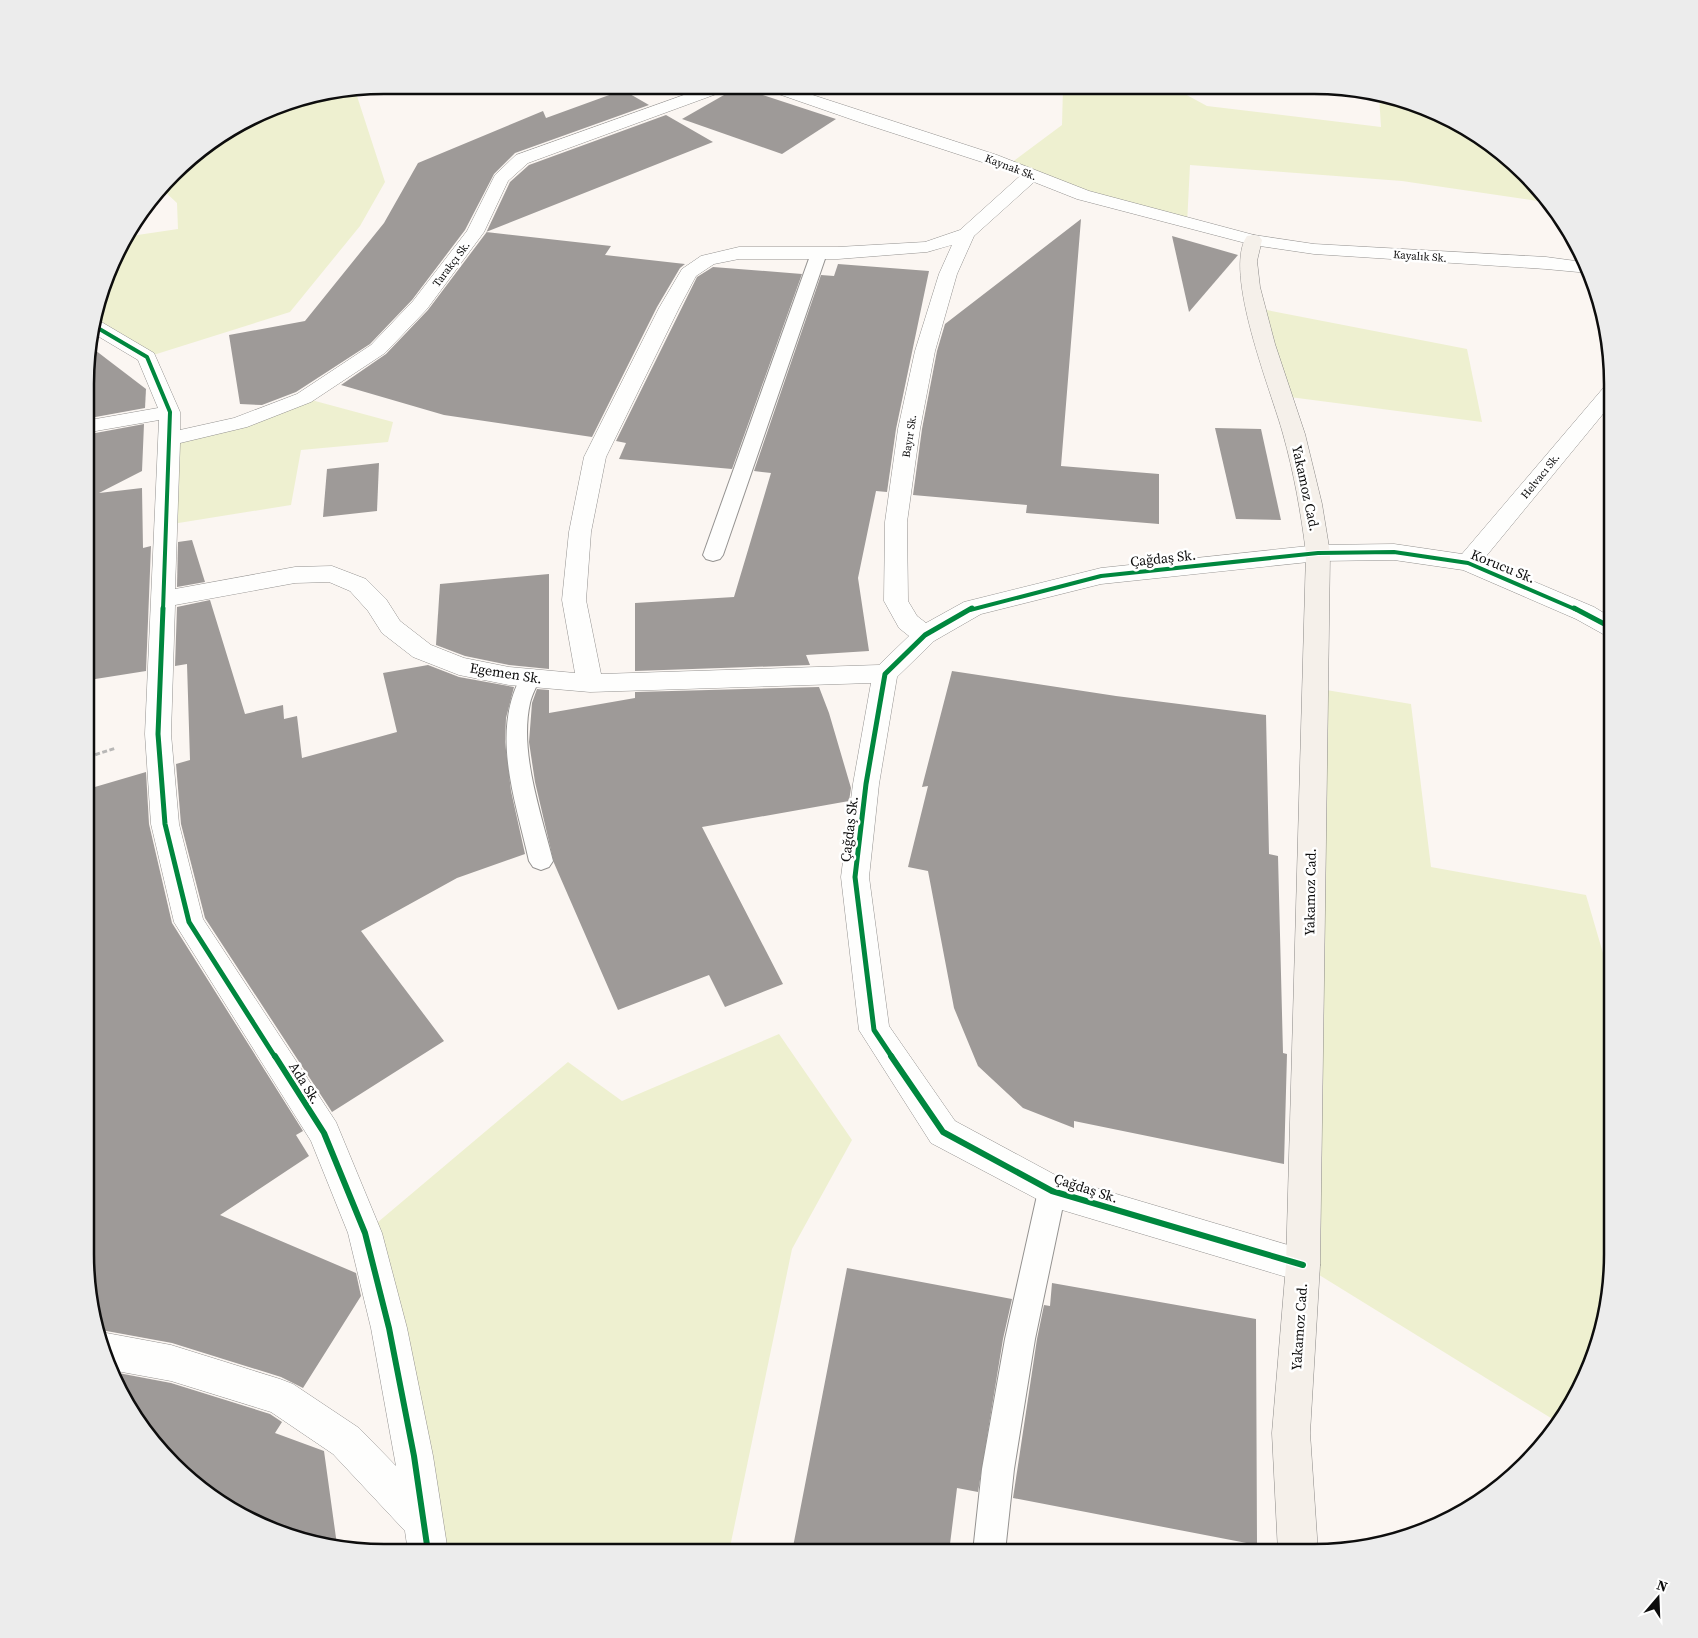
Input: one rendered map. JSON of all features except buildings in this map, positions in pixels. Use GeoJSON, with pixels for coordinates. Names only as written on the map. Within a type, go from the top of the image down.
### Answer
{"type":"FeatureCollection","features":[{"type":"Feature","properties":{"kind":"street","name":"Tarakçı Sk."},"geometry":{"type":"LineString","coordinates":[[169,439],[240,423],[304,398],[378,349],[420,305],[475,232],[501,179],[522,159],[701,94]]}},
{"type":"Feature","properties":{"kind":"street","name":"Kaynak Sk."},"geometry":{"type":"LineString","coordinates":[[793,94],[868,120],[960,148],[1083,195],[1253,240]]}},
{"type":"Feature","properties":{"kind":"street"},"geometry":{"type":"LineString","coordinates":[[590,683],[574,600],[580,532],[595,457],[669,308],[689,273],[708,260],[739,253],[819,253],[927,247],[966,234],[1031,175]]}},
{"type":"Feature","properties":{"kind":"street","name":"Bayır Sk."},"geometry":{"type":"LineString","coordinates":[[925,635],[908,622],[896,601],[896,522],[909,428],[925,351],[948,274],[966,234]]}},
{"type":"Feature","properties":{"kind":"street","name":"Kayalık Sk."},"geometry":{"type":"LineString","coordinates":[[1253,240],[1314,249],[1546,263],[1579,267]]}},
{"type":"Feature","properties":{"kind":"street","name":"Yakamoz Cad."},"geometry":{"type":"LineString","coordinates":[[1253,240],[1248,261],[1251,287],[1265,344],[1294,434],[1311,504],[1318,553],[1303,1265],[1291,1432],[1298,1544]]}},
{"type":"Feature","properties":{"kind":"street"},"geometry":{"type":"LineString","coordinates":[[94,425],[170,412],[147,357],[99,329]]}},
{"type":"Feature","properties":{"kind":"street","name":"Helvacı Sk."},"geometry":{"type":"LineString","coordinates":[[1468,563],[1604,410]]}},
{"type":"Feature","properties":{"kind":"street","name":"Ada Sk."},"geometry":{"type":"LineString","coordinates":[[170,412],[158,734],[165,824],[190,922],[324,1133],[365,1233],[389,1328],[414,1456],[426,1537]]}},
{"type":"Feature","properties":{"kind":"street","name":"Korucu Sk."},"geometry":{"type":"LineString","coordinates":[[1318,553],[1394,552],[1468,563],[1586,613],[1604,623]]}},
{"type":"Feature","properties":{"kind":"street","name":"Çağdaş Sk."},"geometry":{"type":"LineString","coordinates":[[1303,1265],[1052,1191],[943,1132],[874,1030],[854,877],[866,784],[885,674],[925,635],[973,608],[1101,576],[1318,553]]}},
{"type":"Feature","properties":{"kind":"street","name":"Egemen Sk."},"geometry":{"type":"LineString","coordinates":[[163,599],[295,576],[332,574],[358,585],[377,605],[391,627],[422,650],[459,666],[509,676],[590,683],[885,674]]}},
{"type":"Feature","properties":{"kind":"street"},"geometry":{"type":"LineString","coordinates":[[111,1352],[171,1363],[280,1396],[346,1441],[426,1537]]}},
{"type":"Feature","properties":{"kind":"lane"},"geometry":{"type":"LineString","coordinates":[[713,555],[819,253]]}},
{"type":"Feature","properties":{"kind":"lane"},"geometry":{"type":"LineString","coordinates":[[530,678],[519,705],[518,737],[522,784],[541,861]]}},
{"type":"Feature","properties":{"kind":"lane"},"geometry":{"type":"LineString","coordinates":[[990,1544],[998,1469],[1018,1348],[1052,1191]]}},
{"type":"Feature","properties":{"kind":"green space"},"geometry":{"type":"Polygon","coordinates":[[[1063,94],[1185,94],[1207,106],[1381,127],[1379,101],[1425,116],[1475,143],[1505,166],[1539,201],[1402,181],[1190,165],[1187,224],[1007,166],[1062,125],[1063,94]]]}},
{"type":"Feature","properties":{"kind":"green space"},"geometry":{"type":"Polygon","coordinates":[[[357,95],[385,182],[360,226],[290,312],[147,357],[99,327],[116,273],[135,235],[178,229],[177,203],[166,193],[207,154],[239,133],[291,109],[327,99],[357,95]]]}},
{"type":"Feature","properties":{"kind":"green space"},"geometry":{"type":"Polygon","coordinates":[[[1256,308],[1467,349],[1482,422],[1282,396],[1256,308]]]}},
{"type":"Feature","properties":{"kind":"green space"},"geometry":{"type":"Polygon","coordinates":[[[304,398],[393,422],[388,442],[301,450],[291,505],[166,525],[169,439],[304,398]]]}},
{"type":"Feature","properties":{"kind":"green space"},"geometry":{"type":"Polygon","coordinates":[[[1314,688],[1411,704],[1431,867],[1586,895],[1604,957],[1604,1273],[1599,1311],[1589,1347],[1574,1382],[1552,1419],[1303,1265],[1314,688]]]}},
{"type":"Feature","properties":{"kind":"green space"},"geometry":{"type":"Polygon","coordinates":[[[779,1034],[852,1140],[792,1249],[731,1544],[426,1544],[365,1233],[568,1062],[622,1101],[779,1034]]]}},
{"type":"Feature","properties":{"kind":"cycle path"},"geometry":{"type":"LineString","coordinates":[[99,329],[147,357],[170,412],[158,734],[165,824],[189,922],[324,1133],[365,1233],[389,1328],[414,1456],[427,1544]]}},
{"type":"Feature","properties":{"kind":"cycle path"},"geometry":{"type":"LineString","coordinates":[[1303,1265],[1052,1191],[943,1132],[874,1030],[855,877],[866,784],[885,674],[925,635],[973,608],[1101,576],[1318,553],[1394,552],[1468,563],[1585,613],[1604,624]]}}]}
